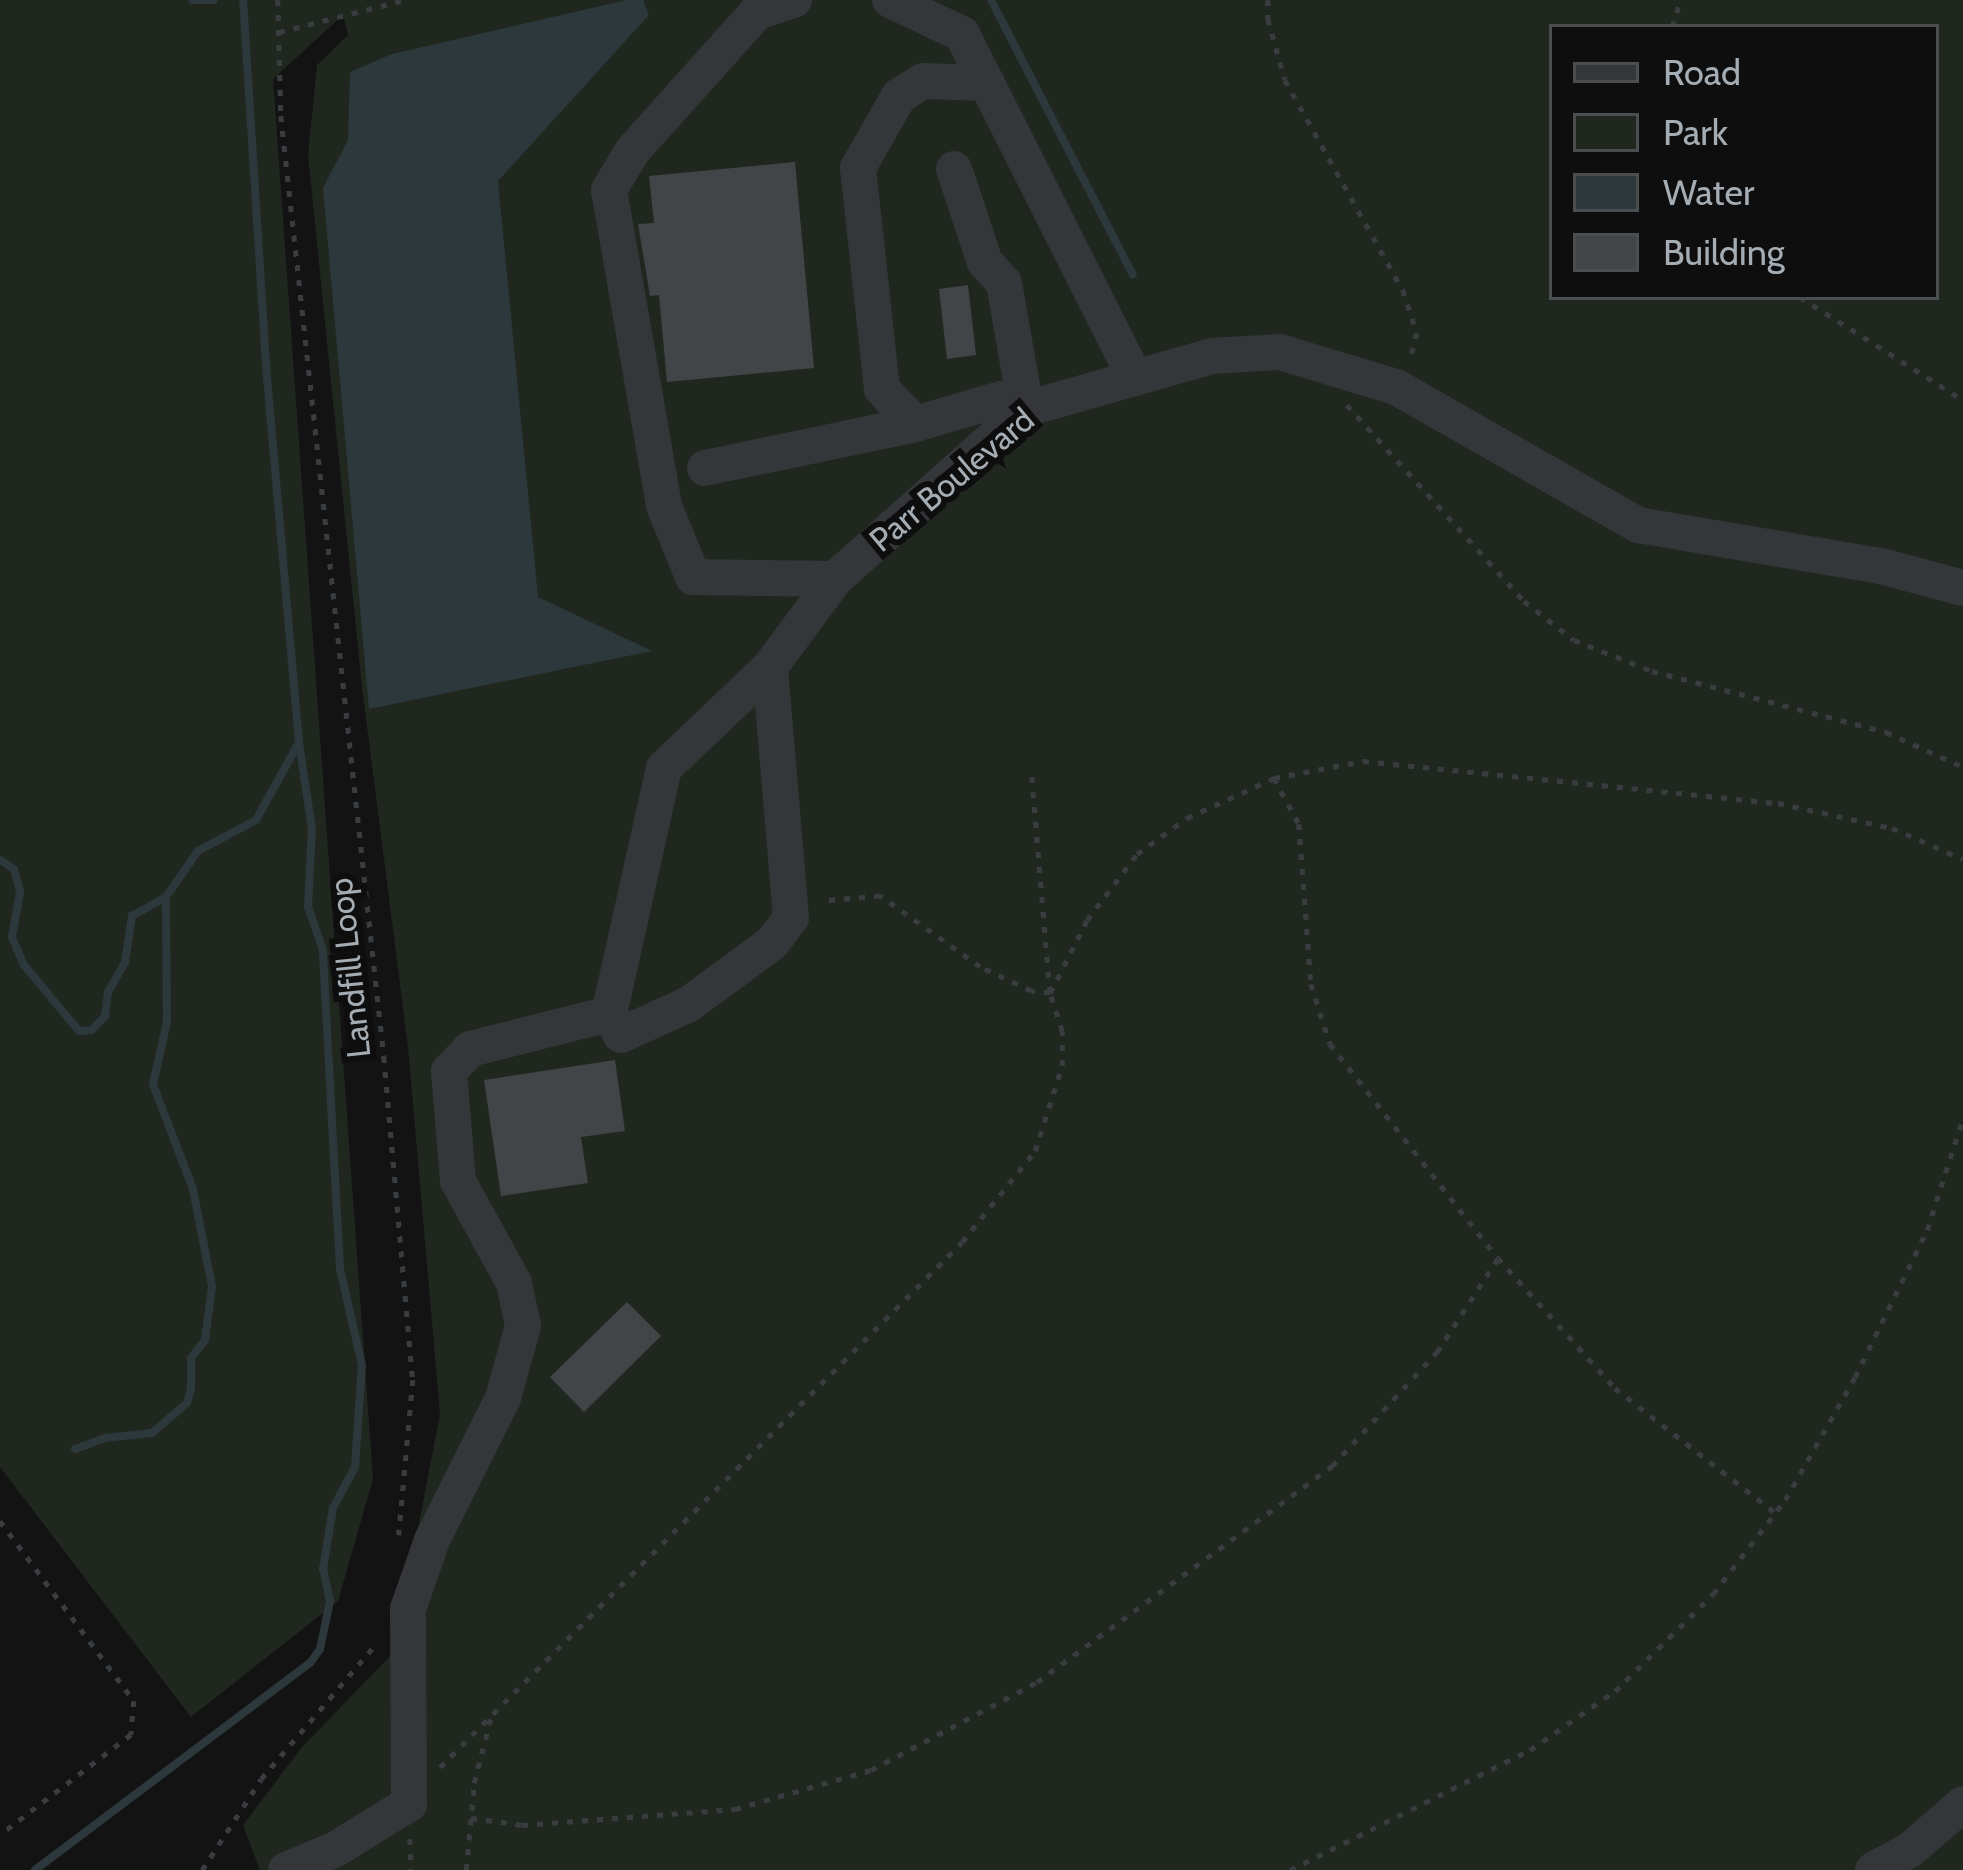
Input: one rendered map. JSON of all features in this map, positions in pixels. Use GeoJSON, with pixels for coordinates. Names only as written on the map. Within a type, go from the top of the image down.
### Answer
{"type":"FeatureCollection","features":[{"type":"Feature","properties":{"kind":"lane"},"geometry":{"type":"LineString","coordinates":[[794,0],[757,12],[633,150],[609,190],[664,506],[693,578],[835,579]]}},
{"type":"Feature","properties":{"kind":"lane"},"geometry":{"type":"LineString","coordinates":[[890,0],[962,34],[1135,378]]}},
{"type":"Feature","properties":{"kind":"lane"},"geometry":{"type":"LineString","coordinates":[[915,424],[882,389],[858,169],[899,96],[923,81],[987,83]]}},
{"type":"Feature","properties":{"kind":"lane"},"geometry":{"type":"LineString","coordinates":[[954,169],[985,262],[1004,283],[1026,409]]}},
{"type":"Feature","properties":{"kind":"lane","name":"Parr Boulevard"},"geometry":{"type":"LineString","coordinates":[[609,1015],[664,768],[770,668],[835,579],[1026,409],[1212,356],[1280,352],[1396,387],[1638,525],[1881,566],[1963,588]]}},
{"type":"Feature","properties":{"kind":"lane"},"geometry":{"type":"LineString","coordinates":[[705,468],[915,424],[1001,399],[1026,409]]}},
{"type":"Feature","properties":{"kind":"lane"},"geometry":{"type":"LineString","coordinates":[[286,1870],[336,1849],[409,1804],[408,1609],[432,1540],[502,1398],[523,1327],[514,1282],[458,1181],[449,1071],[470,1049],[609,1015],[621,1035],[689,1004],[772,943],[791,918],[770,668]]}},
{"type":"Feature","properties":{"kind":"lane"},"geometry":{"type":"LineString","coordinates":[[1873,1870],[1910,1850],[1963,1804]]}},
{"type":"Feature","properties":{"kind":"path","name":"Landfill Loop"},"geometry":{"type":"LineString","coordinates":[[278,0],[281,116],[384,1057],[413,1380],[396,1556]]}},
{"type":"Feature","properties":{"kind":"path"},"geometry":{"type":"LineString","coordinates":[[279,32],[405,0]]}},
{"type":"Feature","properties":{"kind":"path"},"geometry":{"type":"LineString","coordinates":[[1268,0],[1268,19],[1286,80],[1403,290],[1418,333],[1410,363],[1396,387]]}},
{"type":"Feature","properties":{"kind":"path"},"geometry":{"type":"LineString","coordinates":[[1805,300],[1963,400]]}},
{"type":"Feature","properties":{"kind":"path"},"geometry":{"type":"LineString","coordinates":[[1324,364],[1347,404],[1509,585],[1574,640],[1652,671],[1886,732],[1963,767]]}},
{"type":"Feature","properties":{"kind":"path"},"geometry":{"type":"LineString","coordinates":[[1050,993],[1087,920],[1137,854],[1187,818],[1274,778],[1363,761],[1778,803],[1892,828],[1963,859]]}},
{"type":"Feature","properties":{"kind":"path"},"geometry":{"type":"LineString","coordinates":[[409,1804],[492,1712],[762,1446],[1002,1194],[1035,1151],[1051,1113],[1062,1066],[1062,1031],[1050,993],[1032,777]]}},
{"type":"Feature","properties":{"kind":"path"},"geometry":{"type":"LineString","coordinates":[[1274,778],[1299,824],[1311,984],[1330,1044],[1498,1258],[1615,1388],[1775,1513]]}},
{"type":"Feature","properties":{"kind":"path"},"geometry":{"type":"LineString","coordinates":[[791,918],[830,897],[880,896],[980,967],[1030,991],[1050,993]]}},
{"type":"Feature","properties":{"kind":"path"},"geometry":{"type":"LineString","coordinates":[[1290,1870],[1530,1750],[1615,1691],[1713,1594],[1775,1513],[1856,1377],[1927,1229],[1963,1118]]}},
{"type":"Feature","properties":{"kind":"path"},"geometry":{"type":"LineString","coordinates":[[471,1818],[523,1825],[735,1809],[872,1770],[1037,1682],[1332,1466],[1437,1352],[1498,1258]]}},
{"type":"Feature","properties":{"kind":"path"},"geometry":{"type":"LineString","coordinates":[[0,1521],[134,1701],[131,1735],[0,1835]]}},
{"type":"Feature","properties":{"kind":"path"},"geometry":{"type":"LineString","coordinates":[[202,1870],[261,1779],[375,1646],[383,1624]]}},
{"type":"Feature","properties":{"kind":"path"},"geometry":{"type":"LineString","coordinates":[[466,1870],[492,1712]]}},
{"type":"Feature","properties":{"kind":"green space"},"geometry":{"type":"Polygon","coordinates":[[[0,0],[1963,0],[1963,1870],[260,1870],[243,1825],[302,1747],[394,1652],[440,1414],[408,1047],[362,687],[308,155],[317,65],[348,35],[343,15],[273,79],[373,1479],[338,1601],[191,1717],[0,1467],[0,0]]]}},
{"type":"Feature","properties":{"kind":"water"},"geometry":{"type":"Polygon","coordinates":[[[643,0],[649,15],[498,181],[538,597],[652,651],[369,709],[323,188],[348,140],[350,72],[392,54],[643,0]]]}},
{"type":"Feature","properties":{"kind":"building"},"geometry":{"type":"Polygon","coordinates":[[[795,162],[814,368],[667,382],[659,295],[650,296],[638,224],[654,223],[649,176],[795,162]]]}},
{"type":"Feature","properties":{"kind":"building"},"geometry":{"type":"Polygon","coordinates":[[[968,285],[976,355],[947,359],[939,289],[968,285]]]}},
{"type":"Feature","properties":{"kind":"building"},"geometry":{"type":"Polygon","coordinates":[[[615,1060],[625,1131],[581,1137],[588,1183],[501,1196],[484,1080],[615,1060]]]}},
{"type":"Feature","properties":{"kind":"building"},"geometry":{"type":"Polygon","coordinates":[[[627,1302],[661,1336],[584,1412],[550,1377],[627,1302]]]}},
{"type":"Feature","properties":{"kind":"waterway"},"geometry":{"type":"LineString","coordinates":[[192,0],[214,0]]}},
{"type":"Feature","properties":{"kind":"waterway"},"geometry":{"type":"LineString","coordinates":[[35,1870],[310,1663],[320,1649],[330,1601],[323,1569],[333,1508],[355,1467],[362,1365],[340,1269],[323,950],[308,907],[312,829],[299,743],[267,380],[243,0]]}},
{"type":"Feature","properties":{"kind":"waterway"},"geometry":{"type":"LineString","coordinates":[[991,0],[1133,275]]}},
{"type":"Feature","properties":{"kind":"waterway"},"geometry":{"type":"LineString","coordinates":[[75,1449],[105,1438],[152,1433],[187,1403],[191,1358],[205,1340],[212,1287],[193,1189],[153,1084],[167,1022],[166,897],[198,851],[256,820],[297,746]]}},
{"type":"Feature","properties":{"kind":"waterway"},"geometry":{"type":"LineString","coordinates":[[0,860],[14,869],[20,892],[12,937],[24,965],[79,1031],[92,1030],[105,1016],[108,992],[125,963],[132,916],[166,897]]}}]}
